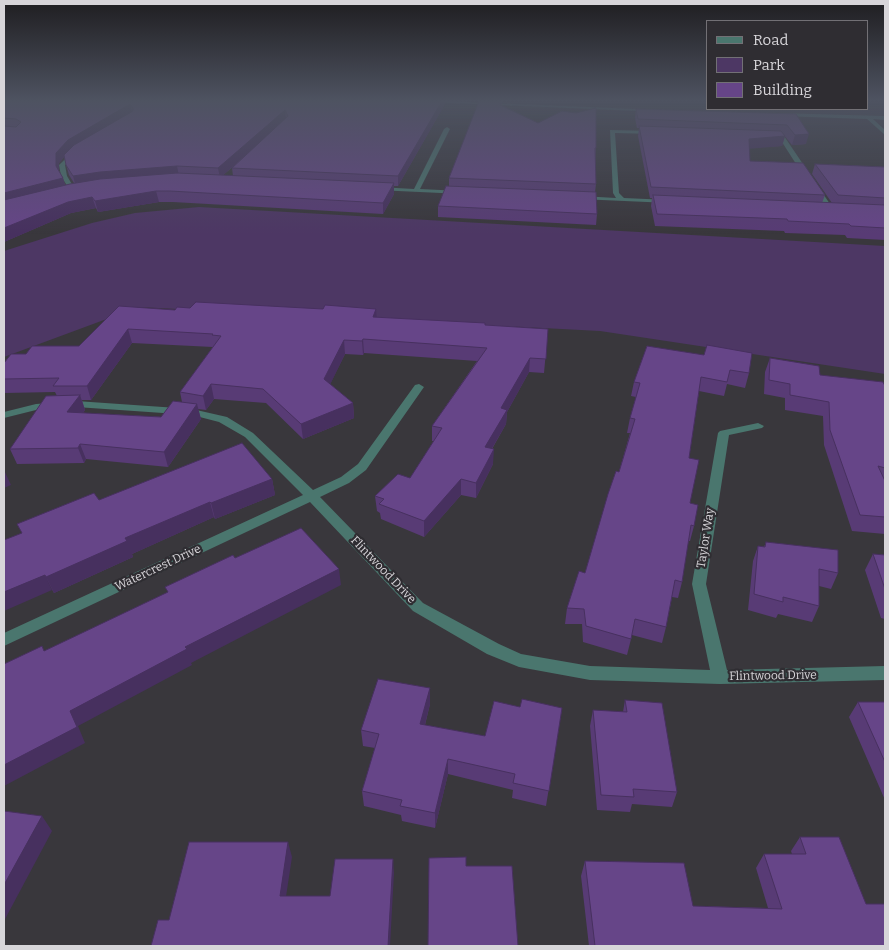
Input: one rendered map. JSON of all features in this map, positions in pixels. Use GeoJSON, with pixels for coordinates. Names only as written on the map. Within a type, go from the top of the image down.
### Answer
{"type":"FeatureCollection","features":[{"type":"Feature","properties":{"kind":"street"},"geometry":{"type":"LineString","coordinates":[[416,190],[439,145]]}},
{"type":"Feature","properties":{"kind":"street"},"geometry":{"type":"LineString","coordinates":[[613,145],[616,193],[622,200]]}},
{"type":"Feature","properties":{"kind":"street"},"geometry":{"type":"LineString","coordinates":[[787,145],[830,210]]}},
{"type":"Feature","properties":{"kind":"street"},"geometry":{"type":"LineString","coordinates":[[73,191],[64,176],[62,165],[74,152],[82,147]]}},
{"type":"Feature","properties":{"kind":"street"},"geometry":{"type":"LineString","coordinates":[[368,188],[474,193]]}},
{"type":"Feature","properties":{"kind":"street"},"geometry":{"type":"LineString","coordinates":[[64,193],[83,189]]}},
{"type":"Feature","properties":{"kind":"street"},"geometry":{"type":"LineString","coordinates":[[573,198],[672,203]]}},
{"type":"Feature","properties":{"kind":"street"},"geometry":{"type":"LineString","coordinates":[[820,210],[839,210]]}},
{"type":"Feature","properties":{"kind":"street","name":"Watercrest Drive"},"geometry":{"type":"LineString","coordinates":[[4,640],[345,480],[362,467],[419,387]]}},
{"type":"Feature","properties":{"kind":"street","name":"Flintwood Drive"},"geometry":{"type":"LineString","coordinates":[[4,415],[36,407],[76,404],[192,412],[223,419],[249,434],[312,496],[418,607],[493,649],[519,660],[590,673],[720,677],[885,673]]}},
{"type":"Feature","properties":{"kind":"street","name":"Taylor Way"},"geometry":{"type":"LineString","coordinates":[[720,677],[698,584],[724,433],[758,426]]}},
{"type":"Feature","properties":{"kind":"green space"},"geometry":{"type":"Polygon","coordinates":[[[199,207],[885,246],[885,374],[600,331],[139,307],[4,357],[4,251],[92,223],[135,213],[199,207]]]}},
{"type":"Feature","properties":{"kind":"building"},"geometry":{"type":"Polygon","coordinates":[[[4,145],[63,145],[56,153],[56,166],[63,178],[4,193],[4,145]]]}},
{"type":"Feature","properties":{"kind":"building"},"geometry":{"type":"Polygon","coordinates":[[[74,145],[244,145],[218,168],[177,166],[73,176],[66,165],[64,155],[74,145]]]}},
{"type":"Feature","properties":{"kind":"building"},"geometry":{"type":"Polygon","coordinates":[[[256,145],[416,145],[398,176],[232,168],[256,145]]]}},
{"type":"Feature","properties":{"kind":"building"},"geometry":{"type":"Polygon","coordinates":[[[462,145],[596,145],[596,184],[449,178],[462,145]]]}},
{"type":"Feature","properties":{"kind":"building"},"geometry":{"type":"Polygon","coordinates":[[[643,145],[749,145],[750,161],[803,163],[825,195],[651,187],[643,145]]]}},
{"type":"Feature","properties":{"kind":"building"},"geometry":{"type":"Polygon","coordinates":[[[815,164],[885,167],[885,198],[838,195],[815,164]]]}},
{"type":"Feature","properties":{"kind":"building"},"geometry":{"type":"Polygon","coordinates":[[[177,173],[394,183],[383,203],[170,191],[156,191],[95,201],[92,197],[68,202],[4,228],[4,200],[70,184],[100,179],[177,173]]]}},
{"type":"Feature","properties":{"kind":"building"},"geometry":{"type":"Polygon","coordinates":[[[446,186],[596,192],[597,214],[438,206],[446,186]]]}},
{"type":"Feature","properties":{"kind":"building"},"geometry":{"type":"Polygon","coordinates":[[[653,195],[885,205],[885,228],[788,221],[787,219],[657,214],[653,195]]]}},
{"type":"Feature","properties":{"kind":"building"},"geometry":{"type":"Polygon","coordinates":[[[196,302],[323,309],[325,305],[376,309],[373,317],[485,323],[485,325],[548,329],[546,359],[530,358],[501,408],[507,410],[485,447],[494,449],[476,483],[461,479],[424,521],[379,504],[384,499],[375,496],[398,474],[410,478],[442,428],[432,426],[487,348],[363,339],[362,341],[344,340],[324,379],[353,403],[301,424],[263,389],[211,384],[203,396],[180,392],[221,336],[213,334],[128,329],[87,386],[53,386],[59,378],[4,379],[4,363],[11,354],[26,354],[32,346],[79,346],[119,306],[175,310],[177,307],[190,308],[196,302]]]}},
{"type":"Feature","properties":{"kind":"building"},"geometry":{"type":"Polygon","coordinates":[[[707,345],[752,353],[749,373],[730,370],[727,382],[701,377],[689,458],[699,460],[690,503],[698,505],[694,526],[691,525],[682,582],[675,580],[666,627],[635,619],[631,639],[586,626],[584,609],[567,608],[579,571],[585,573],[608,494],[616,471],[619,472],[635,419],[630,418],[640,383],[634,382],[647,346],[704,355],[707,345]]]}},
{"type":"Feature","properties":{"kind":"building"},"geometry":{"type":"Polygon","coordinates":[[[770,358],[819,366],[820,375],[883,382],[885,386],[885,468],[878,466],[885,481],[885,517],[860,515],[830,430],[829,402],[790,395],[790,384],[769,380],[770,358]]]}},
{"type":"Feature","properties":{"kind":"building"},"geometry":{"type":"Polygon","coordinates":[[[80,395],[67,412],[161,417],[173,401],[197,404],[164,452],[80,444],[78,448],[10,449],[46,396],[80,395]]]}},
{"type":"Feature","properties":{"kind":"building"},"geometry":{"type":"Polygon","coordinates":[[[242,443],[272,479],[210,502],[125,538],[127,541],[46,577],[45,575],[4,592],[4,540],[22,533],[17,524],[94,493],[99,500],[242,443]]]}},
{"type":"Feature","properties":{"kind":"building"},"geometry":{"type":"Polygon","coordinates":[[[301,528],[339,569],[185,647],[187,649],[70,711],[77,727],[4,765],[4,664],[42,646],[44,651],[168,592],[165,587],[233,555],[235,558],[301,528]]]}},
{"type":"Feature","properties":{"kind":"building"},"geometry":{"type":"Polygon","coordinates":[[[766,542],[838,550],[838,573],[819,569],[819,606],[783,597],[783,602],[754,594],[758,546],[765,547],[766,542]]]}},
{"type":"Feature","properties":{"kind":"building"},"geometry":{"type":"Polygon","coordinates":[[[873,554],[885,555],[885,589],[873,554]]]}},
{"type":"Feature","properties":{"kind":"building"},"geometry":{"type":"Polygon","coordinates":[[[378,679],[430,688],[420,724],[485,736],[494,701],[520,707],[522,699],[562,708],[549,791],[513,783],[515,774],[448,759],[435,813],[400,806],[402,800],[362,791],[379,734],[361,730],[378,679]]]}},
{"type":"Feature","properties":{"kind":"building"},"geometry":{"type":"Polygon","coordinates":[[[625,700],[662,703],[677,792],[633,789],[634,797],[601,795],[593,710],[627,712],[625,700]]]}},
{"type":"Feature","properties":{"kind":"building"},"geometry":{"type":"Polygon","coordinates":[[[858,702],[885,702],[885,762],[858,702]]]}},
{"type":"Feature","properties":{"kind":"building"},"geometry":{"type":"Polygon","coordinates":[[[4,811],[42,816],[4,885],[4,811]]]}},
{"type":"Feature","properties":{"kind":"building"},"geometry":{"type":"Polygon","coordinates":[[[800,837],[839,837],[866,904],[885,904],[885,946],[595,946],[585,861],[684,863],[693,906],[782,909],[764,854],[806,854],[800,837]]]}},
{"type":"Feature","properties":{"kind":"building"},"geometry":{"type":"Polygon","coordinates":[[[189,842],[288,842],[280,896],[330,896],[335,859],[393,859],[388,946],[151,946],[158,920],[169,920],[189,842]]]}},
{"type":"Feature","properties":{"kind":"building"},"geometry":{"type":"Polygon","coordinates":[[[466,857],[466,866],[512,866],[518,946],[428,946],[429,858],[466,857]]]}}]}
